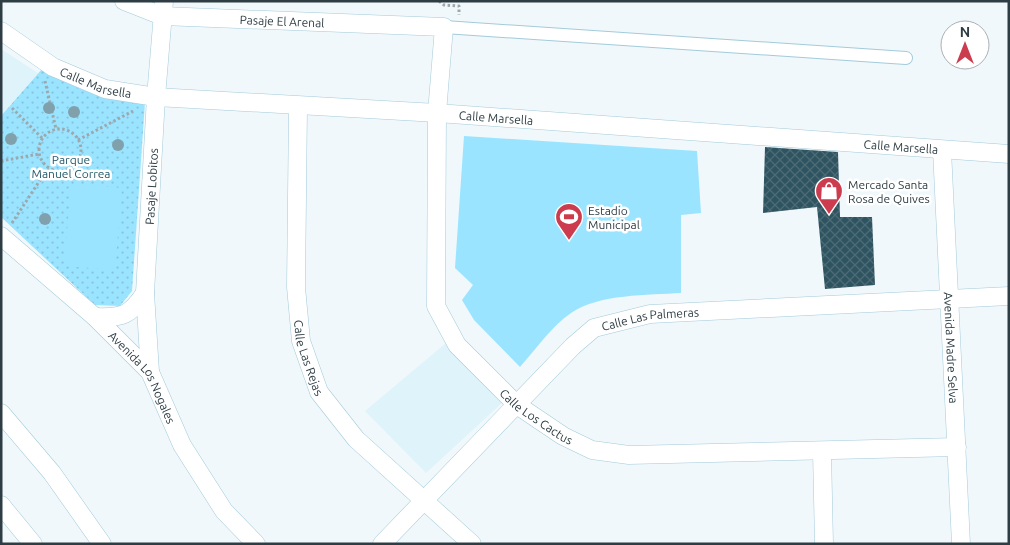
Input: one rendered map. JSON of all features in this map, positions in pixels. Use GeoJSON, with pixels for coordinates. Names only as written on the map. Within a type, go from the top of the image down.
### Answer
{"type":"FeatureCollection","features":[{"type":"Feature","properties":{"kind":"street","name":"Pasaje El Arenal"},"geometry":{"type":"LineString","coordinates":[[124,1],[163,8],[444,27]]}},
{"type":"Feature","properties":{"kind":"street","name":"Pasaje Lobitos"},"geometry":{"type":"LineString","coordinates":[[150,372],[146,293],[156,98],[163,8]]}},
{"type":"Feature","properties":{"kind":"street"},"geometry":{"type":"LineString","coordinates":[[444,27],[906,58]]}},
{"type":"Feature","properties":{"kind":"street","name":"Calle Los Cactus"},"geometry":{"type":"LineString","coordinates":[[444,27],[437,113],[436,306],[458,344],[517,405],[563,436],[592,450],[629,455],[957,447]]}},
{"type":"Feature","properties":{"kind":"street","name":"Calle Marsella"},"geometry":{"type":"LineString","coordinates":[[1,31],[54,67],[105,89],[156,98],[437,113],[1009,154]]}},
{"type":"Feature","properties":{"kind":"street","name":"Calle Las Rejas"},"geometry":{"type":"LineString","coordinates":[[298,107],[296,287],[301,341],[319,392],[356,439],[472,544]]}},
{"type":"Feature","properties":{"kind":"street","name":"Avenida Madre Selva"},"geometry":{"type":"LineString","coordinates":[[942,150],[951,298],[961,544]]}},
{"type":"Feature","properties":{"kind":"street","name":"Avenida Los Nogales"},"geometry":{"type":"LineString","coordinates":[[5,236],[94,317],[150,372],[182,445],[224,511],[256,544]]}},
{"type":"Feature","properties":{"kind":"street"},"geometry":{"type":"LineString","coordinates":[[94,317],[116,318],[135,309],[146,293]]}},
{"type":"Feature","properties":{"kind":"street","name":"Calle Las Palmeras"},"geometry":{"type":"LineString","coordinates":[[382,544],[573,346],[594,328],[640,317],[1009,296]]}},
{"type":"Feature","properties":{"kind":"street"},"geometry":{"type":"LineString","coordinates":[[1,414],[52,473],[102,544]]}},
{"type":"Feature","properties":{"kind":"street"},"geometry":{"type":"LineString","coordinates":[[822,451],[824,544]]}},
{"type":"Feature","properties":{"kind":"street"},"geometry":{"type":"LineString","coordinates":[[1,506],[33,544]]}},
{"type":"Feature","properties":{"kind":"path"},"geometry":{"type":"LineString","coordinates":[[439,1],[444,5],[460,6]]}},
{"type":"Feature","properties":{"kind":"path"},"geometry":{"type":"LineString","coordinates":[[43,72],[56,129]]}},
{"type":"Feature","properties":{"kind":"path"},"geometry":{"type":"LineString","coordinates":[[78,140],[156,98]]}},
{"type":"Feature","properties":{"kind":"path"},"geometry":{"type":"LineString","coordinates":[[12,108],[42,138]]}},
{"type":"Feature","properties":{"kind":"path"},"geometry":{"type":"LineString","coordinates":[[56,129],[69,131],[78,140],[81,153],[74,165],[62,171],[48,168],[39,154],[42,138],[50,131],[56,129]]}},
{"type":"Feature","properties":{"kind":"path"},"geometry":{"type":"LineString","coordinates":[[1,162],[39,154]]}},
{"type":"Feature","properties":{"kind":"path"},"geometry":{"type":"LineString","coordinates":[[5,236],[48,168]]}},
{"type":"Feature","properties":{"kind":"shaded area"},"geometry":{"type":"Polygon","coordinates":[[[1,49],[38,73],[1,116],[1,49]]]}},
{"type":"Feature","properties":{"kind":"shaded area"},"geometry":{"type":"Polygon","coordinates":[[[446,343],[503,402],[426,473],[365,411],[446,343]]]}},
{"type":"Feature","properties":{"kind":"green space","name":"Parque Manuel Correa"},"geometry":{"type":"Polygon","coordinates":[[[42,69],[68,83],[103,97],[145,102],[132,291],[120,306],[95,305],[1,217],[1,116],[42,69]]]}},
{"type":"Feature","properties":{"kind":"green space","name":"Estadio Municipal"},"geometry":{"type":"Polygon","coordinates":[[[464,136],[697,151],[701,213],[681,215],[681,293],[609,299],[582,307],[571,313],[557,325],[520,367],[474,320],[462,300],[473,285],[455,268],[464,136]]]}},
{"type":"Feature","properties":{"kind":"green space"},"geometry":{"type":"Polygon","coordinates":[[[71,184],[122,188],[115,270],[64,266],[71,184]]]}},
{"type":"Feature","properties":{"kind":"building","name":"Mercado Santa Rosa de Quives"},"geometry":{"type":"Polygon","coordinates":[[[765,147],[838,152],[840,217],[872,217],[875,285],[825,289],[817,207],[763,213],[765,147]]]}},
{"type":"Feature","properties":{"kind":"place","name":"Mercado Santa Rosa de Quives"},"geometry":{"type":"Point","coordinates":[829,215]}},
{"type":"Feature","properties":{"kind":"place","name":"Estadio Municipal"},"geometry":{"type":"Point","coordinates":[569,241]}}]}
